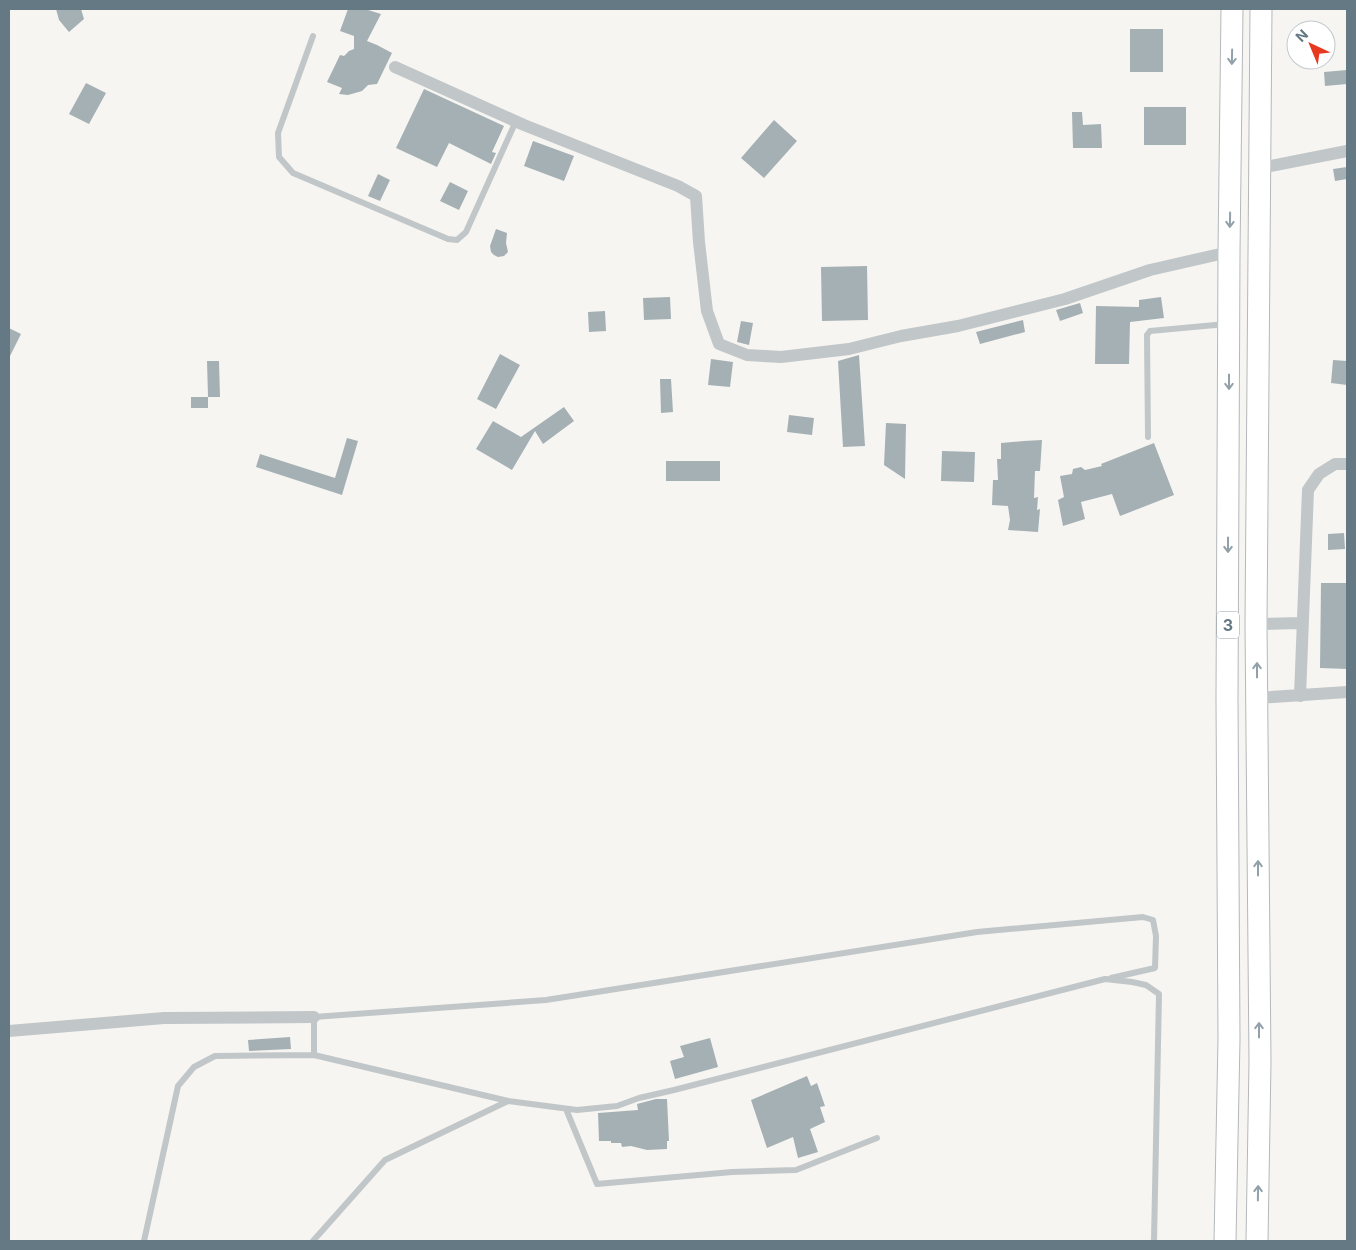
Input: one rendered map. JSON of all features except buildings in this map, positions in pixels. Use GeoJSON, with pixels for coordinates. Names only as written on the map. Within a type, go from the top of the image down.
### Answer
{"type":"FeatureCollection","features":[{"type":"Feature","properties":{"kind":"highway","name":"3"},"geometry":{"type":"LineString","coordinates":[[1225,1241],[1229,1039],[1227,689],[1232,9]]}},
{"type":"Feature","properties":{"kind":"highway","name":"3"},"geometry":{"type":"LineString","coordinates":[[1257,1241],[1260,1062],[1256,624],[1261,9]]}},
{"type":"Feature","properties":{"kind":"highway"},"geometry":{"type":"LineString","coordinates":[[1228,1062],[1239,1066],[1260,1062]]}},
{"type":"Feature","properties":{"kind":"highway"},"geometry":{"type":"LineString","coordinates":[[1227,1089],[1240,1086],[1259,1092]]}},
{"type":"Feature","properties":{"kind":"street"},"geometry":{"type":"LineString","coordinates":[[395,66],[516,121],[678,186],[696,196],[707,311],[719,344],[747,355],[781,357],[850,349],[901,336],[958,326],[1065,299],[1150,270],[1229,252]]}},
{"type":"Feature","properties":{"kind":"street"},"geometry":{"type":"LineString","coordinates":[[1260,168],[1347,151]]}},
{"type":"Feature","properties":{"kind":"street"},"geometry":{"type":"LineString","coordinates":[[1300,696],[1308,490],[1319,474],[1343,465]]}},
{"type":"Feature","properties":{"kind":"street"},"geometry":{"type":"LineString","coordinates":[[1256,624],[1302,624]]}},
{"type":"Feature","properties":{"kind":"street"},"geometry":{"type":"LineString","coordinates":[[1257,698],[1347,692]]}},
{"type":"Feature","properties":{"kind":"street"},"geometry":{"type":"LineString","coordinates":[[9,1031],[164,1018],[314,1017]]}},
{"type":"Feature","properties":{"kind":"lane"},"geometry":{"type":"LineString","coordinates":[[313,36],[278,133],[279,157],[293,173],[448,239],[457,240],[466,232],[516,121]]}},
{"type":"Feature","properties":{"kind":"lane"},"geometry":{"type":"LineString","coordinates":[[1148,437],[1147,335],[1150,331],[1229,323]]}},
{"type":"Feature","properties":{"kind":"lane"},"geometry":{"type":"LineString","coordinates":[[144,1241],[178,1086],[194,1067],[215,1056],[314,1055],[508,1101],[577,1110],[617,1106],[639,1098],[1105,979],[1155,968],[1156,936],[1152,920],[1143,917],[977,932],[546,1000],[314,1017],[314,1055]]}},
{"type":"Feature","properties":{"kind":"lane"},"geometry":{"type":"LineString","coordinates":[[1105,979],[1146,985],[1159,994],[1154,1241]]}},
{"type":"Feature","properties":{"kind":"lane"},"geometry":{"type":"LineString","coordinates":[[313,1241],[385,1160],[508,1101]]}},
{"type":"Feature","properties":{"kind":"lane"},"geometry":{"type":"LineString","coordinates":[[566,1109],[597,1184],[732,1172],[796,1170],[877,1138]]}}]}
